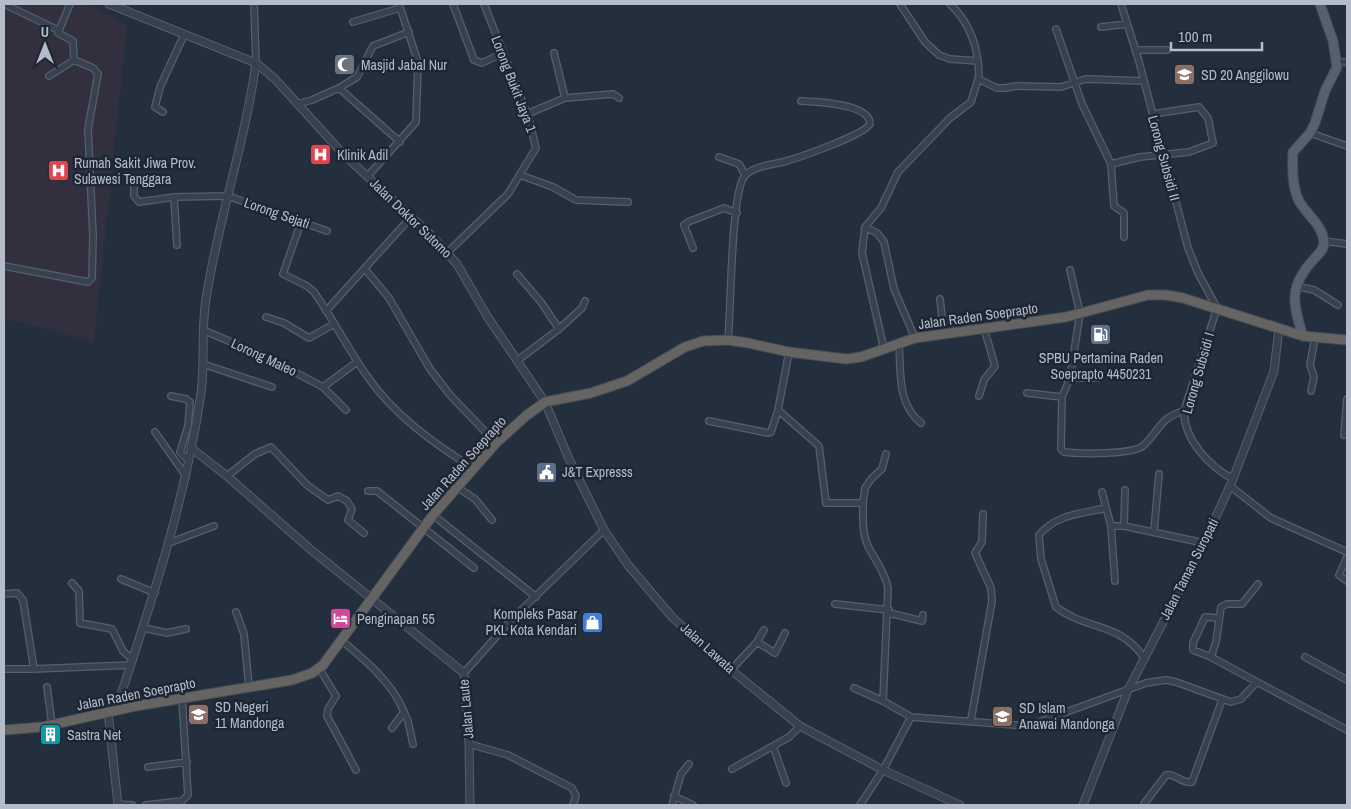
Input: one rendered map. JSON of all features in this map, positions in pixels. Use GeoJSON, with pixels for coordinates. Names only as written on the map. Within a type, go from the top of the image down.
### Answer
{"type":"FeatureCollection","features":[{"type":"Feature","properties":{"kind":"highway","name":"Jalan Raden Soeprapto"},"geometry":{"type":"LineString","coordinates":[[4,730],[52,725],[112,711],[292,680],[319,668],[432,515],[496,443],[527,415],[545,402],[591,393],[628,381],[695,343],[728,340],[789,352],[846,359],[915,338],[1028,323],[1080,313],[1148,295],[1166,295],[1217,308],[1303,336],[1347,340]]}},
{"type":"Feature","properties":{"kind":"main road"},"geometry":{"type":"LineString","coordinates":[[1303,336],[1296,312],[1295,286],[1304,270],[1322,250],[1324,241],[1321,230],[1298,198],[1294,182],[1292,152],[1310,133],[1342,62],[1320,4]]}},
{"type":"Feature","properties":{"kind":"street"},"geometry":{"type":"LineString","coordinates":[[4,4],[58,30],[59,34],[73,41],[74,60]]}},
{"type":"Feature","properties":{"kind":"street"},"geometry":{"type":"LineString","coordinates":[[58,30],[70,4]]}},
{"type":"Feature","properties":{"kind":"street","name":"Jalan Doktor Sutomo"},"geometry":{"type":"LineString","coordinates":[[109,4],[256,63],[276,78],[297,104],[367,177],[412,216],[448,252],[487,316],[545,402]]}},
{"type":"Feature","properties":{"kind":"street"},"geometry":{"type":"LineString","coordinates":[[132,805],[117,804],[112,711],[144,628],[186,476],[201,392],[206,300],[228,196],[250,106],[256,63],[254,4]]}},
{"type":"Feature","properties":{"kind":"street"},"geometry":{"type":"LineString","coordinates":[[453,4],[474,60],[482,63],[503,54]]}},
{"type":"Feature","properties":{"kind":"street","name":"Lorong Bukit Jaya 1"},"geometry":{"type":"LineString","coordinates":[[448,252],[500,204],[536,148],[527,114],[484,4]]}},
{"type":"Feature","properties":{"kind":"street"},"geometry":{"type":"LineString","coordinates":[[900,4],[925,42],[939,55],[950,59],[978,61]]}},
{"type":"Feature","properties":{"kind":"street"},"geometry":{"type":"LineString","coordinates":[[884,349],[862,253],[865,227],[881,208],[898,172],[950,118],[971,102],[978,78],[976,45],[968,27],[950,4]]}},
{"type":"Feature","properties":{"kind":"street","name":"Lorong Subsidi II"},"geometry":{"type":"LineString","coordinates":[[1121,4],[1193,261],[1217,308]]}},
{"type":"Feature","properties":{"kind":"street"},"geometry":{"type":"LineString","coordinates":[[353,22],[400,6],[418,62],[416,122],[367,177]]}},
{"type":"Feature","properties":{"kind":"street"},"geometry":{"type":"LineString","coordinates":[[1101,27],[1127,24]]}},
{"type":"Feature","properties":{"kind":"street"},"geometry":{"type":"LineString","coordinates":[[1056,29],[1082,104],[1111,164],[1114,206],[1124,213],[1124,238]]}},
{"type":"Feature","properties":{"kind":"street"},"geometry":{"type":"LineString","coordinates":[[297,104],[312,100],[356,78],[373,46],[409,32]]}},
{"type":"Feature","properties":{"kind":"street"},"geometry":{"type":"LineString","coordinates":[[163,112],[155,107],[160,87],[184,35]]}},
{"type":"Feature","properties":{"kind":"street"},"geometry":{"type":"LineString","coordinates":[[1135,50],[1167,50]]}},
{"type":"Feature","properties":{"kind":"street"},"geometry":{"type":"LineString","coordinates":[[554,53],[565,98]]}},
{"type":"Feature","properties":{"kind":"street"},"geometry":{"type":"LineString","coordinates":[[49,76],[74,60]]}},
{"type":"Feature","properties":{"kind":"street"},"geometry":{"type":"LineString","coordinates":[[4,266],[88,282],[92,278],[88,128],[98,74],[93,68],[74,60]]}},
{"type":"Feature","properties":{"kind":"street"},"geometry":{"type":"LineString","coordinates":[[978,78],[997,88],[1016,86],[1061,87],[1086,79],[1144,81]]}},
{"type":"Feature","properties":{"kind":"street"},"geometry":{"type":"LineString","coordinates":[[339,88],[400,142]]}},
{"type":"Feature","properties":{"kind":"street"},"geometry":{"type":"LineString","coordinates":[[527,114],[565,98],[613,94],[619,98]]}},
{"type":"Feature","properties":{"kind":"street"},"geometry":{"type":"LineString","coordinates":[[728,340],[737,213],[740,190],[745,175],[755,169],[785,162],[842,140],[863,131],[870,124],[869,118],[862,112],[826,102],[801,101]]}},
{"type":"Feature","properties":{"kind":"street"},"geometry":{"type":"LineString","coordinates":[[1111,164],[1140,157],[1189,152],[1213,143],[1208,118],[1199,107],[1153,114]]}},
{"type":"Feature","properties":{"kind":"street"},"geometry":{"type":"LineString","coordinates":[[1310,133],[1347,146]]}},
{"type":"Feature","properties":{"kind":"street"},"geometry":{"type":"LineString","coordinates":[[718,157],[739,164],[745,175]]}},
{"type":"Feature","properties":{"kind":"street"},"geometry":{"type":"LineString","coordinates":[[520,175],[553,187],[576,200],[628,202]]}},
{"type":"Feature","properties":{"kind":"street","name":"Lorong Sejati"},"geometry":{"type":"LineString","coordinates":[[134,179],[134,196],[139,202],[174,197],[228,196],[284,214],[327,231]]}},
{"type":"Feature","properties":{"kind":"street"},"geometry":{"type":"LineString","coordinates":[[174,197],[177,245]]}},
{"type":"Feature","properties":{"kind":"street"},"geometry":{"type":"LineString","coordinates":[[693,248],[684,225],[724,208],[737,213]]}},
{"type":"Feature","properties":{"kind":"street"},"geometry":{"type":"LineString","coordinates":[[326,311],[412,216]]}},
{"type":"Feature","properties":{"kind":"street"},"geometry":{"type":"LineString","coordinates":[[301,222],[283,274],[307,286],[326,311],[357,362],[382,396],[437,446],[473,468]]}},
{"type":"Feature","properties":{"kind":"street"},"geometry":{"type":"LineString","coordinates":[[865,227],[882,238],[894,289],[915,338]]}},
{"type":"Feature","properties":{"kind":"street"},"geometry":{"type":"LineString","coordinates":[[1324,241],[1347,244]]}},
{"type":"Feature","properties":{"kind":"street"},"geometry":{"type":"LineString","coordinates":[[365,269],[389,298],[430,369],[450,395],[496,443]]}},
{"type":"Feature","properties":{"kind":"street"},"geometry":{"type":"LineString","coordinates":[[1070,270],[1080,313],[1070,378],[1062,397],[1061,449],[1064,452],[1126,451],[1137,449],[1143,447],[1165,419],[1184,411]]}},
{"type":"Feature","properties":{"kind":"street"},"geometry":{"type":"LineString","coordinates":[[517,274],[541,302],[559,329]]}},
{"type":"Feature","properties":{"kind":"street"},"geometry":{"type":"LineString","coordinates":[[1295,286],[1314,290],[1338,305]]}},
{"type":"Feature","properties":{"kind":"street"},"geometry":{"type":"LineString","coordinates":[[940,299],[942,318],[967,330]]}},
{"type":"Feature","properties":{"kind":"street"},"geometry":{"type":"LineString","coordinates":[[518,360],[579,312],[585,301]]}},
{"type":"Feature","properties":{"kind":"street","name":"Lorong Subsidi I"},"geometry":{"type":"LineString","coordinates":[[1217,308],[1184,411],[1186,428],[1202,454],[1271,518],[1347,552]]}},
{"type":"Feature","properties":{"kind":"street"},"geometry":{"type":"LineString","coordinates":[[266,317],[284,323],[309,338],[334,324]]}},
{"type":"Feature","properties":{"kind":"street"},"geometry":{"type":"LineString","coordinates":[[979,396],[981,385],[995,366],[984,328]]}},
{"type":"Feature","properties":{"kind":"street","name":"Jalan Taman Suropati"},"geometry":{"type":"LineString","coordinates":[[1083,805],[1128,690],[1204,543],[1231,482],[1274,371],[1279,328]]}},
{"type":"Feature","properties":{"kind":"street","name":"Lorong Maleo"},"geometry":{"type":"LineString","coordinates":[[203,330],[264,356],[323,386],[346,410]]}},
{"type":"Feature","properties":{"kind":"street"},"geometry":{"type":"LineString","coordinates":[[1311,391],[1314,377],[1310,364],[1315,337]]}},
{"type":"Feature","properties":{"kind":"street"},"geometry":{"type":"LineString","coordinates":[[899,344],[905,406],[911,415],[921,423]]}},
{"type":"Feature","properties":{"kind":"street"},"geometry":{"type":"LineString","coordinates":[[710,421],[768,433],[771,432],[778,410],[789,352]]}},
{"type":"Feature","properties":{"kind":"street"},"geometry":{"type":"LineString","coordinates":[[323,386],[357,362]]}},
{"type":"Feature","properties":{"kind":"street"},"geometry":{"type":"LineString","coordinates":[[203,364],[272,388]]}},
{"type":"Feature","properties":{"kind":"street"},"geometry":{"type":"LineString","coordinates":[[1070,378],[1097,378]]}},
{"type":"Feature","properties":{"kind":"street"},"geometry":{"type":"LineString","coordinates":[[1027,393],[1062,397]]}},
{"type":"Feature","properties":{"kind":"street"},"geometry":{"type":"LineString","coordinates":[[172,396],[186,399],[190,402],[188,426],[180,452],[189,461]]}},
{"type":"Feature","properties":{"kind":"street"},"geometry":{"type":"LineString","coordinates":[[1344,435],[1347,399]]}},
{"type":"Feature","properties":{"kind":"street","name":"Jalan Lawata"},"geometry":{"type":"LineString","coordinates":[[545,402],[568,459],[604,530],[628,565],[672,617],[731,670],[800,726],[883,770],[960,805]]}},
{"type":"Feature","properties":{"kind":"street"},"geometry":{"type":"LineString","coordinates":[[778,410],[820,448],[826,503],[863,503]]}},
{"type":"Feature","properties":{"kind":"street"},"geometry":{"type":"LineString","coordinates":[[155,432],[186,476]]}},
{"type":"Feature","properties":{"kind":"street"},"geometry":{"type":"LineString","coordinates":[[227,476],[255,454],[271,447],[316,492],[328,500],[338,496],[347,501],[352,509],[348,520],[364,533]]}},
{"type":"Feature","properties":{"kind":"street","name":"Jalan Laute"},"geometry":{"type":"LineString","coordinates":[[191,448],[227,476],[310,549],[371,596],[464,673],[469,744],[470,805]]}},
{"type":"Feature","properties":{"kind":"street"},"geometry":{"type":"LineString","coordinates":[[883,700],[886,675],[884,655],[889,611],[887,580],[867,545],[864,535],[863,503],[865,488],[882,469],[886,454]]}},
{"type":"Feature","properties":{"kind":"street"},"geometry":{"type":"LineString","coordinates":[[1154,531],[1159,474]]}},
{"type":"Feature","properties":{"kind":"street"},"geometry":{"type":"LineString","coordinates":[[457,487],[474,499],[492,520]]}},
{"type":"Feature","properties":{"kind":"street"},"geometry":{"type":"LineString","coordinates":[[1124,526],[1125,490]]}},
{"type":"Feature","properties":{"kind":"street"},"geometry":{"type":"LineString","coordinates":[[368,491],[377,491],[474,568]]}},
{"type":"Feature","properties":{"kind":"street"},"geometry":{"type":"LineString","coordinates":[[1102,492],[1111,526],[1115,581]]}},
{"type":"Feature","properties":{"kind":"street"},"geometry":{"type":"LineString","coordinates":[[1106,508],[1058,518],[1046,527],[1039,535],[1042,559],[1054,605],[1058,610],[1126,638],[1136,646],[1144,658]]}},
{"type":"Feature","properties":{"kind":"street"},"geometry":{"type":"LineString","coordinates":[[971,720],[992,601],[991,588],[975,553],[982,542],[983,514]]}},
{"type":"Feature","properties":{"kind":"street"},"geometry":{"type":"LineString","coordinates":[[432,515],[536,597]]}},
{"type":"Feature","properties":{"kind":"street"},"geometry":{"type":"LineString","coordinates":[[169,543],[214,526]]}},
{"type":"Feature","properties":{"kind":"street"},"geometry":{"type":"LineString","coordinates":[[1111,526],[1124,526],[1154,531],[1204,543]]}},
{"type":"Feature","properties":{"kind":"street"},"geometry":{"type":"LineString","coordinates":[[464,673],[511,620],[604,530]]}},
{"type":"Feature","properties":{"kind":"street"},"geometry":{"type":"LineString","coordinates":[[1347,557],[1339,576],[1347,581]]}},
{"type":"Feature","properties":{"kind":"street"},"geometry":{"type":"LineString","coordinates":[[120,580],[155,593]]}},
{"type":"Feature","properties":{"kind":"street"},"geometry":{"type":"LineString","coordinates":[[72,583],[79,591],[80,623],[112,629],[123,651],[132,663]]}},
{"type":"Feature","properties":{"kind":"street"},"geometry":{"type":"LineString","coordinates":[[1211,658],[1216,642],[1221,607],[1227,604],[1242,604],[1258,584]]}},
{"type":"Feature","properties":{"kind":"street"},"geometry":{"type":"LineString","coordinates":[[4,594],[17,593],[23,600],[34,669]]}},
{"type":"Feature","properties":{"kind":"street"},"geometry":{"type":"LineString","coordinates":[[836,604],[889,611],[922,621],[923,615]]}},
{"type":"Feature","properties":{"kind":"street"},"geometry":{"type":"LineString","coordinates":[[236,612],[244,634],[250,687]]}},
{"type":"Feature","properties":{"kind":"street"},"geometry":{"type":"LineString","coordinates":[[1218,618],[1205,617],[1193,643],[1193,650],[1347,730]]}},
{"type":"Feature","properties":{"kind":"street"},"geometry":{"type":"LineString","coordinates":[[144,628],[167,633],[186,629]]}},
{"type":"Feature","properties":{"kind":"street"},"geometry":{"type":"LineString","coordinates":[[731,670],[757,642],[764,630]]}},
{"type":"Feature","properties":{"kind":"street"},"geometry":{"type":"LineString","coordinates":[[757,642],[775,653],[785,633]]}},
{"type":"Feature","properties":{"kind":"street"},"geometry":{"type":"LineString","coordinates":[[341,640],[366,662],[390,689],[408,721],[413,744]]}},
{"type":"Feature","properties":{"kind":"street"},"geometry":{"type":"LineString","coordinates":[[1305,657],[1347,680]]}},
{"type":"Feature","properties":{"kind":"street"},"geometry":{"type":"LineString","coordinates":[[4,669],[132,663]]}},
{"type":"Feature","properties":{"kind":"street"},"geometry":{"type":"LineString","coordinates":[[319,668],[336,696],[328,709],[327,716],[356,770]]}},
{"type":"Feature","properties":{"kind":"street"},"geometry":{"type":"LineString","coordinates":[[854,688],[883,700],[911,717],[971,720],[1028,726],[1146,683],[1172,681],[1231,702],[1241,699],[1257,682]]}},
{"type":"Feature","properties":{"kind":"street"},"geometry":{"type":"LineString","coordinates":[[47,687],[52,725]]}},
{"type":"Feature","properties":{"kind":"street"},"geometry":{"type":"LineString","coordinates":[[146,805],[187,798],[187,762],[182,698]]}},
{"type":"Feature","properties":{"kind":"street"},"geometry":{"type":"LineString","coordinates":[[1144,804],[1166,775],[1172,775],[1188,783],[1192,782],[1222,700]]}},
{"type":"Feature","properties":{"kind":"street"},"geometry":{"type":"LineString","coordinates":[[392,728],[404,712]]}},
{"type":"Feature","properties":{"kind":"street"},"geometry":{"type":"LineString","coordinates":[[860,805],[883,770],[911,717]]}},
{"type":"Feature","properties":{"kind":"street"},"geometry":{"type":"LineString","coordinates":[[732,769],[789,737],[800,726]]}},
{"type":"Feature","properties":{"kind":"street"},"geometry":{"type":"LineString","coordinates":[[469,744],[508,755],[572,788],[576,796],[573,805]]}},
{"type":"Feature","properties":{"kind":"street"},"geometry":{"type":"LineString","coordinates":[[773,746],[786,783]]}},
{"type":"Feature","properties":{"kind":"street"},"geometry":{"type":"LineString","coordinates":[[148,767],[187,762]]}},
{"type":"Feature","properties":{"kind":"street"},"geometry":{"type":"LineString","coordinates":[[672,805],[681,774],[689,764]]}},
{"type":"Feature","properties":{"kind":"street"},"geometry":{"type":"LineString","coordinates":[[674,796],[693,805]]}},
{"type":"Feature","properties":{"kind":"shaded area","name":"Rumah Sakit Jiwa Prov. Sulawesi Tenggara"},"geometry":{"type":"Polygon","coordinates":[[[4,4],[88,4],[127,25],[94,342],[4,318],[4,4]]]}},
{"type":"Feature","properties":{"kind":"place","name":"Masjid Jabal Nur"},"geometry":{"type":"Point","coordinates":[345,65]}},
{"type":"Feature","properties":{"kind":"place","name":"SD 20 Anggilowu"},"geometry":{"type":"Point","coordinates":[1185,75]}},
{"type":"Feature","properties":{"kind":"place","name":"Klinik Adil"},"geometry":{"type":"Point","coordinates":[321,155]}},
{"type":"Feature","properties":{"kind":"place","name":"Rumah Sakit Jiwa Prov. Sulawesi Tenggara"},"geometry":{"type":"Point","coordinates":[58,171]}},
{"type":"Feature","properties":{"kind":"place","name":"SPBU Pertamina Raden Soeprapto 4450231"},"geometry":{"type":"Point","coordinates":[1101,335]}},
{"type":"Feature","properties":{"kind":"place","name":"J&T Expresss"},"geometry":{"type":"Point","coordinates":[546,472]}},
{"type":"Feature","properties":{"kind":"place","name":"Penginapan 55"},"geometry":{"type":"Point","coordinates":[341,619]}},
{"type":"Feature","properties":{"kind":"place","name":"Kompleks Pasar PKL Kota Kendari"},"geometry":{"type":"Point","coordinates":[593,622]}},
{"type":"Feature","properties":{"kind":"place","name":"SD Negeri 11 Mandonga"},"geometry":{"type":"Point","coordinates":[199,715]}},
{"type":"Feature","properties":{"kind":"place","name":"SD Islam Anawai Mandonga"},"geometry":{"type":"Point","coordinates":[1003,716]}},
{"type":"Feature","properties":{"kind":"place","name":"Sastra Net"},"geometry":{"type":"Point","coordinates":[51,735]}}]}
